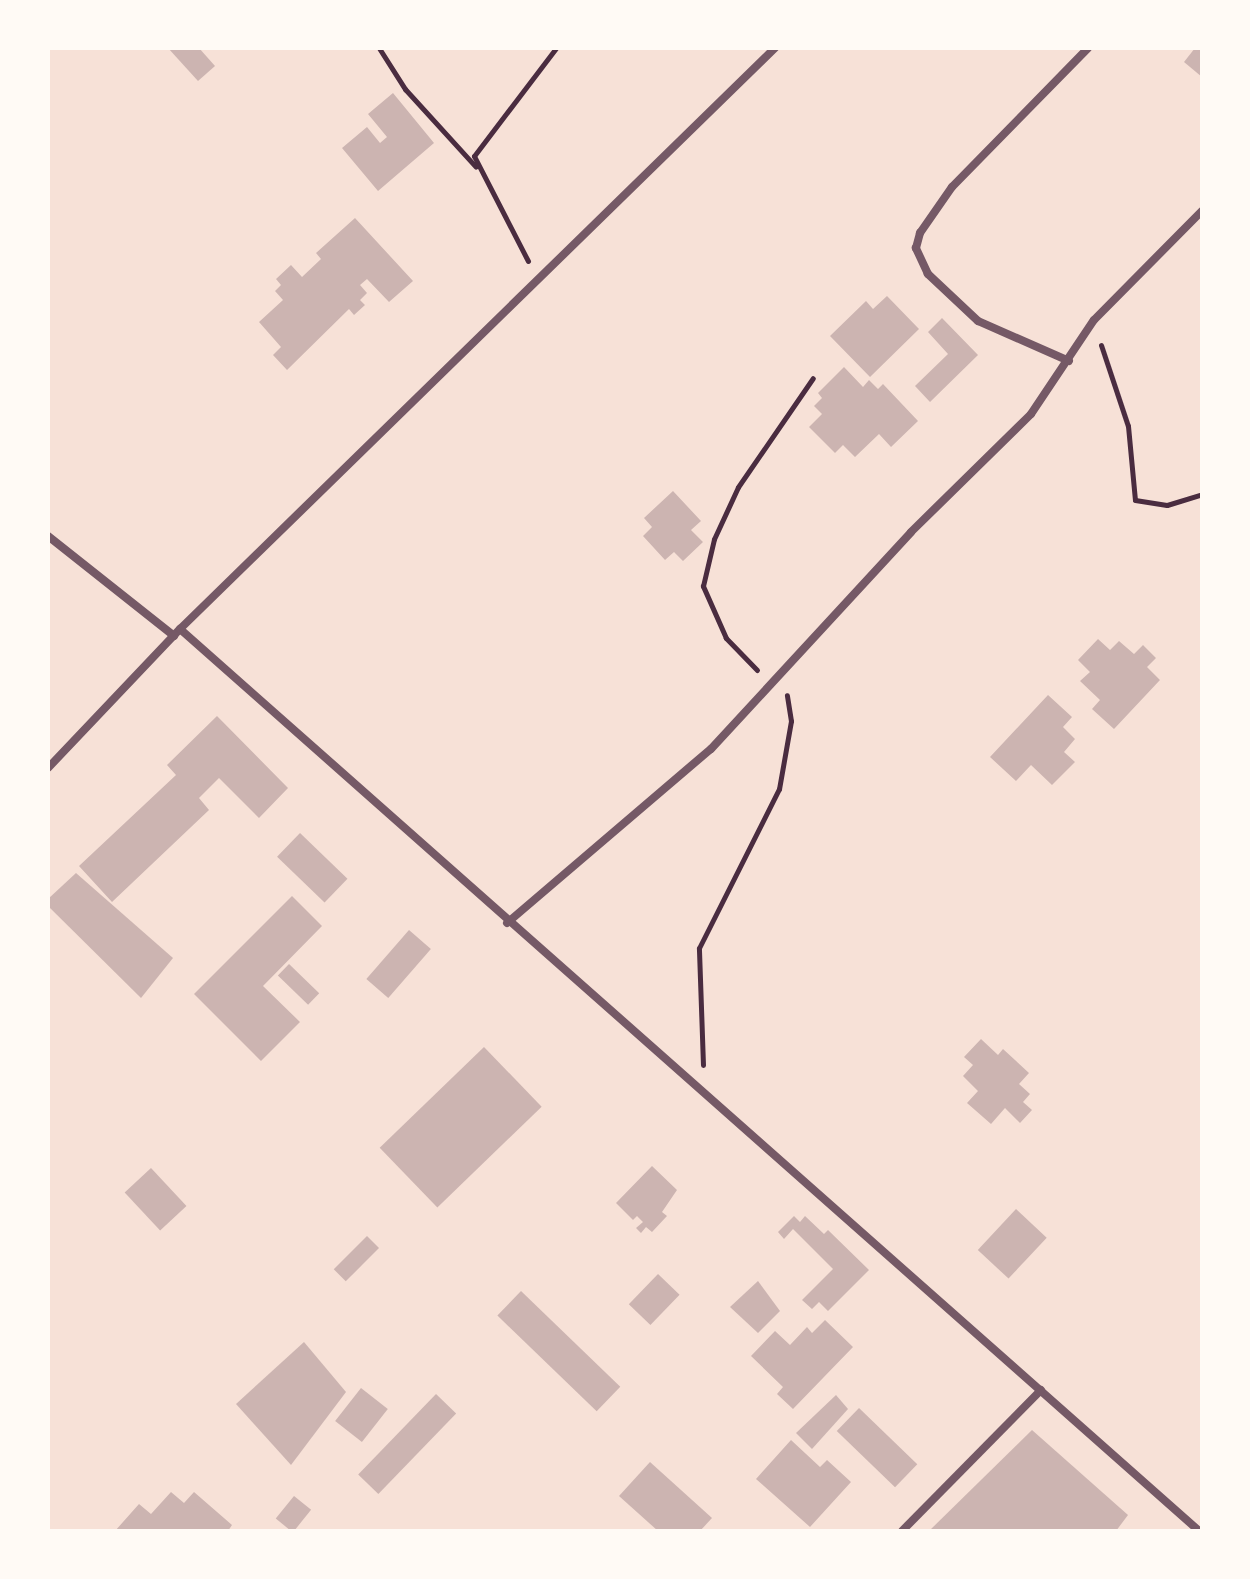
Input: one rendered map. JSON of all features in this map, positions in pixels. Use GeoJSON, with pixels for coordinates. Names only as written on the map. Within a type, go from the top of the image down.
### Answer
{"type":"FeatureCollection","features":[{"type":"Feature","properties":{"kind":"street"},"geometry":{"type":"LineString","coordinates":[[48,768],[177,632],[775,48]]}},
{"type":"Feature","properties":{"kind":"street"},"geometry":{"type":"LineString","coordinates":[[1069,361],[978,321],[928,274],[916,248],[932,212],[952,187],[1088,48]]}},
{"type":"Feature","properties":{"kind":"street"},"geometry":{"type":"LineString","coordinates":[[507,923],[711,749],[784,665],[1031,414],[1094,320],[1202,211]]}},
{"type":"Feature","properties":{"kind":"street"},"geometry":{"type":"LineString","coordinates":[[48,536],[177,632],[1199,1531]]}},
{"type":"Feature","properties":{"kind":"street"},"geometry":{"type":"LineString","coordinates":[[902,1531],[1041,1390]]}},
{"type":"Feature","properties":{"kind":"path"},"geometry":{"type":"LineString","coordinates":[[379,48],[405,89],[476,167],[538,280]]}},
{"type":"Feature","properties":{"kind":"path"},"geometry":{"type":"LineString","coordinates":[[476,167],[478,147],[556,48]]}},
{"type":"Feature","properties":{"kind":"path"},"geometry":{"type":"LineString","coordinates":[[1094,320],[1128,426],[1135,500],[1167,505],[1202,494]]}},
{"type":"Feature","properties":{"kind":"path"},"geometry":{"type":"LineString","coordinates":[[769,683],[726,638],[703,586],[714,539],[738,487],[813,378]]}},
{"type":"Feature","properties":{"kind":"path"},"geometry":{"type":"LineString","coordinates":[[703,1094],[699,948],[779,789],[791,721],[784,665]]}},
{"type":"Feature","properties":{"kind":"building"},"geometry":{"type":"Polygon","coordinates":[[[168,48],[199,48],[215,66],[198,81],[168,48]]]}},
{"type":"Feature","properties":{"kind":"building"},"geometry":{"type":"Polygon","coordinates":[[[1195,48],[1202,48],[1202,77],[1184,62],[1195,48]]]}},
{"type":"Feature","properties":{"kind":"building"},"geometry":{"type":"Polygon","coordinates":[[[393,93],[434,143],[378,191],[342,148],[367,127],[380,143],[387,137],[368,114],[393,93]]]}},
{"type":"Feature","properties":{"kind":"building"},"geometry":{"type":"Polygon","coordinates":[[[355,218],[413,281],[389,302],[367,279],[360,285],[367,293],[360,300],[365,305],[354,315],[349,309],[287,370],[273,355],[281,347],[259,322],[283,300],[275,291],[281,285],[276,279],[291,265],[302,277],[321,259],[316,253],[355,218]]]}},
{"type":"Feature","properties":{"kind":"building"},"geometry":{"type":"Polygon","coordinates":[[[887,296],[919,329],[870,377],[830,336],[866,301],[873,309],[887,296]]]}},
{"type":"Feature","properties":{"kind":"building"},"geometry":{"type":"Polygon","coordinates":[[[942,318],[978,355],[930,402],[915,386],[948,354],[928,332],[942,318]]]}},
{"type":"Feature","properties":{"kind":"building"},"geometry":{"type":"Polygon","coordinates":[[[844,367],[863,387],[869,380],[878,389],[883,384],[918,421],[891,447],[879,434],[855,457],[843,445],[835,453],[809,427],[822,414],[814,406],[822,398],[818,393],[844,367]]]}},
{"type":"Feature","properties":{"kind":"building"},"geometry":{"type":"Polygon","coordinates":[[[673,491],[701,521],[691,530],[703,542],[683,561],[674,552],[665,560],[643,536],[652,527],[644,518],[673,491]]]}},
{"type":"Feature","properties":{"kind":"building"},"geometry":{"type":"Polygon","coordinates":[[[1098,639],[1110,650],[1119,641],[1134,654],[1143,645],[1156,658],[1147,667],[1160,680],[1114,729],[1092,709],[1100,700],[1080,681],[1090,672],[1078,660],[1098,639]]]}},
{"type":"Feature","properties":{"kind":"building"},"geometry":{"type":"Polygon","coordinates":[[[1048,695],[1072,717],[1063,727],[1075,739],[1064,752],[1075,762],[1052,785],[1031,765],[1016,781],[990,757],[1048,695]]]}},
{"type":"Feature","properties":{"kind":"building"},"geometry":{"type":"Polygon","coordinates":[[[217,716],[288,788],[259,818],[219,778],[199,798],[209,810],[112,902],[79,866],[176,775],[167,765],[217,716]]]}},
{"type":"Feature","properties":{"kind":"building"},"geometry":{"type":"Polygon","coordinates":[[[300,833],[347,879],[325,903],[277,857],[300,833]]]}},
{"type":"Feature","properties":{"kind":"building"},"geometry":{"type":"Polygon","coordinates":[[[76,873],[173,958],[141,998],[48,906],[48,899],[76,873]]]}},
{"type":"Feature","properties":{"kind":"building"},"geometry":{"type":"Polygon","coordinates":[[[292,896],[322,926],[263,986],[300,1022],[261,1061],[194,994],[292,896]]]}},
{"type":"Feature","properties":{"kind":"building"},"geometry":{"type":"Polygon","coordinates":[[[409,930],[431,949],[388,998],[366,979],[409,930]]]}},
{"type":"Feature","properties":{"kind":"building"},"geometry":{"type":"Polygon","coordinates":[[[289,964],[319,993],[308,1005],[278,976],[289,964]]]}},
{"type":"Feature","properties":{"kind":"building"},"geometry":{"type":"Polygon","coordinates":[[[981,1039],[998,1055],[1003,1049],[1029,1073],[1019,1084],[1030,1094],[1023,1102],[1032,1110],[1020,1123],[1005,1108],[991,1124],[967,1103],[978,1091],[963,1076],[973,1065],[964,1057],[981,1039]]]}},
{"type":"Feature","properties":{"kind":"building"},"geometry":{"type":"Polygon","coordinates":[[[484,1047],[542,1107],[437,1207],[380,1148],[484,1047]]]}},
{"type":"Feature","properties":{"kind":"building"},"geometry":{"type":"Polygon","coordinates":[[[652,1166],[677,1190],[662,1212],[667,1216],[652,1232],[646,1227],[641,1233],[636,1228],[643,1222],[637,1216],[633,1220],[616,1203],[652,1166]]]}},
{"type":"Feature","properties":{"kind":"building"},"geometry":{"type":"Polygon","coordinates":[[[151,1168],[186,1206],[160,1231],[125,1193],[151,1168]]]}},
{"type":"Feature","properties":{"kind":"building"},"geometry":{"type":"Polygon","coordinates":[[[1016,1209],[1047,1238],[1009,1279],[978,1250],[1016,1209]]]}},
{"type":"Feature","properties":{"kind":"building"},"geometry":{"type":"Polygon","coordinates":[[[794,1216],[800,1222],[805,1216],[824,1234],[828,1230],[869,1270],[828,1311],[819,1302],[812,1309],[802,1300],[833,1269],[793,1229],[784,1239],[778,1232],[794,1216]]]}},
{"type":"Feature","properties":{"kind":"building"},"geometry":{"type":"Polygon","coordinates":[[[367,1236],[379,1248],[346,1281],[334,1269],[367,1236]]]}},
{"type":"Feature","properties":{"kind":"building"},"geometry":{"type":"Polygon","coordinates":[[[658,1274],[680,1295],[650,1325],[629,1304],[658,1274]]]}},
{"type":"Feature","properties":{"kind":"building"},"geometry":{"type":"Polygon","coordinates":[[[758,1281],[780,1311],[758,1333],[730,1307],[758,1281]]]}},
{"type":"Feature","properties":{"kind":"building"},"geometry":{"type":"Polygon","coordinates":[[[521,1291],[620,1387],[597,1411],[497,1315],[521,1291]]]}},
{"type":"Feature","properties":{"kind":"building"},"geometry":{"type":"Polygon","coordinates":[[[825,1320],[853,1347],[793,1409],[777,1394],[783,1387],[751,1356],[775,1331],[790,1345],[807,1327],[812,1333],[825,1320]]]}},
{"type":"Feature","properties":{"kind":"building"},"geometry":{"type":"Polygon","coordinates":[[[304,1342],[346,1392],[291,1465],[236,1404],[304,1342]]]}},
{"type":"Feature","properties":{"kind":"building"},"geometry":{"type":"Polygon","coordinates":[[[361,1388],[388,1409],[362,1442],[335,1421],[361,1388]]]}},
{"type":"Feature","properties":{"kind":"building"},"geometry":{"type":"Polygon","coordinates":[[[436,1394],[456,1413],[378,1494],[358,1475],[436,1394]]]}},
{"type":"Feature","properties":{"kind":"building"},"geometry":{"type":"Polygon","coordinates":[[[836,1395],[848,1409],[812,1449],[796,1433],[836,1395]]]}},
{"type":"Feature","properties":{"kind":"building"},"geometry":{"type":"Polygon","coordinates":[[[859,1408],[917,1464],[895,1487],[837,1431],[859,1408]]]}},
{"type":"Feature","properties":{"kind":"building"},"geometry":{"type":"Polygon","coordinates":[[[1032,1430],[1128,1515],[1116,1531],[929,1531],[1032,1430]]]}},
{"type":"Feature","properties":{"kind":"building"},"geometry":{"type":"Polygon","coordinates":[[[791,1440],[820,1467],[827,1460],[851,1482],[810,1527],[756,1479],[791,1440]]]}},
{"type":"Feature","properties":{"kind":"building"},"geometry":{"type":"Polygon","coordinates":[[[650,1462],[712,1518],[700,1531],[658,1531],[619,1496],[650,1462]]]}},
{"type":"Feature","properties":{"kind":"building"},"geometry":{"type":"Polygon","coordinates":[[[171,1492],[184,1503],[194,1492],[232,1525],[228,1531],[115,1531],[139,1504],[151,1514],[171,1492]]]}},
{"type":"Feature","properties":{"kind":"building"},"geometry":{"type":"Polygon","coordinates":[[[294,1496],[311,1510],[294,1531],[276,1519],[294,1496]]]}}]}
